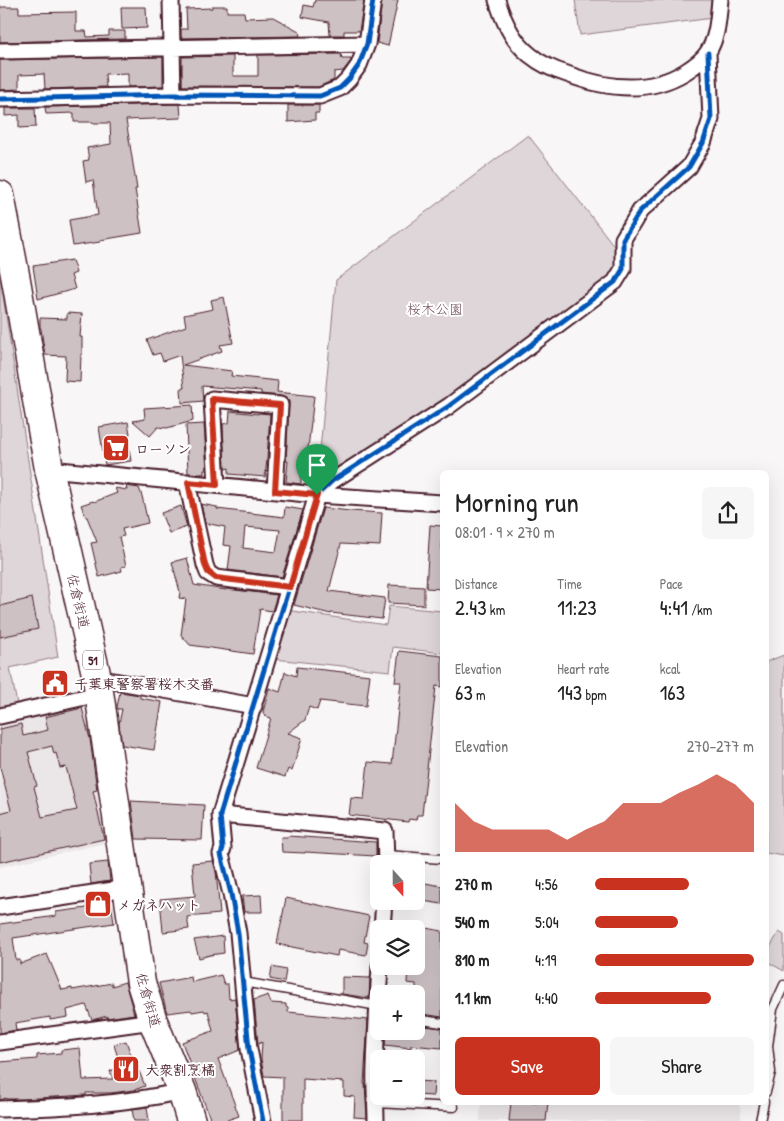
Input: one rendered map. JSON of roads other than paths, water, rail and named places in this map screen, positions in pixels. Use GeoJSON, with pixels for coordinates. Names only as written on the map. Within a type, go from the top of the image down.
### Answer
{"type":"FeatureCollection","features":[{"type":"Feature","properties":{"kind":"highway","name":"佐倉街道"},"geometry":{"type":"LineString","coordinates":[[0,195],[12,281],[49,469],[98,686],[141,983],[153,1021],[182,1091],[191,1121]]}},
{"type":"Feature","properties":{"kind":"street"},"geometry":{"type":"LineString","coordinates":[[171,0],[173,95]]}},
{"type":"Feature","properties":{"kind":"street"},"geometry":{"type":"LineString","coordinates":[[0,99],[173,95],[320,96],[340,88],[359,65],[367,44],[373,0]]}},
{"type":"Feature","properties":{"kind":"street"},"geometry":{"type":"LineString","coordinates":[[497,0],[512,33],[530,55],[557,71],[605,86],[625,88],[662,82],[678,76],[693,67],[708,53],[715,38],[720,0]]}},
{"type":"Feature","properties":{"kind":"street"},"geometry":{"type":"LineString","coordinates":[[0,51],[367,44]]}},
{"type":"Feature","properties":{"kind":"street"},"geometry":{"type":"LineString","coordinates":[[263,1121],[249,1049],[238,933],[222,854],[220,815],[317,495],[332,480],[449,406],[615,282],[623,269],[623,239],[640,211],[689,167],[703,144],[711,119],[708,53]]}},
{"type":"Feature","properties":{"kind":"street"},"geometry":{"type":"LineString","coordinates":[[217,485],[212,399],[280,405],[275,491]]}},
{"type":"Feature","properties":{"kind":"street"},"geometry":{"type":"LineString","coordinates":[[49,469],[317,495],[440,502]]}},
{"type":"Feature","properties":{"kind":"street"},"geometry":{"type":"LineString","coordinates":[[188,482],[208,572],[216,578],[290,587]]}},
{"type":"Feature","properties":{"kind":"street"},"geometry":{"type":"LineString","coordinates":[[0,716],[98,686],[254,706]]}},
{"type":"Feature","properties":{"kind":"street"},"geometry":{"type":"LineString","coordinates":[[220,815],[386,831],[386,855]]}},
{"type":"Feature","properties":{"kind":"street"},"geometry":{"type":"LineString","coordinates":[[0,907],[127,888]]}},
{"type":"Feature","properties":{"kind":"street"},"geometry":{"type":"LineString","coordinates":[[0,1042],[153,1021]]}},
{"type":"Feature","properties":{"kind":"street"},"geometry":{"type":"LineString","coordinates":[[0,1109],[77,1106],[152,1098],[182,1091]]}},
{"type":"Feature","properties":{"kind":"street"},"geometry":{"type":"LineString","coordinates":[[376,1105],[376,1121]]}},
{"type":"Feature","properties":{"kind":"lane"},"geometry":{"type":"LineString","coordinates":[[425,859],[440,859]]}},
{"type":"Feature","properties":{"kind":"lane"},"geometry":{"type":"LineString","coordinates":[[243,982],[370,1010]]}},
{"type":"Feature","properties":{"kind":"lane"},"geometry":{"type":"LineString","coordinates":[[769,1041],[773,1008],[784,985]]}},
{"type":"Feature","properties":{"kind":"lane"},"geometry":{"type":"LineString","coordinates":[[425,1020],[440,1023]]}},
{"type":"Feature","properties":{"kind":"lane"},"geometry":{"type":"LineString","coordinates":[[769,1059],[769,1077]]}},
{"type":"Feature","properties":{"kind":"lane"},"geometry":{"type":"LineString","coordinates":[[423,1105],[454,1107]]}},
{"type":"Feature","properties":{"kind":"lane"},"geometry":{"type":"LineString","coordinates":[[760,1121],[763,1105]]}},
{"type":"Feature","properties":{"kind":"place","name":"ローソン"},"geometry":{"type":"Point","coordinates":[116,448]}},
{"type":"Feature","properties":{"kind":"place","name":"千葉東警察署桜木交番"},"geometry":{"type":"Point","coordinates":[55,683]}},
{"type":"Feature","properties":{"kind":"place","name":"メガネハット"},"geometry":{"type":"Point","coordinates":[98,904]}},
{"type":"Feature","properties":{"kind":"place","name":"大衆割烹橘"},"geometry":{"type":"Point","coordinates":[126,1069]}},
{"type":"Feature","properties":{"kind":"park label","name":"桜木公園"},"geometry":{"type":"Point","coordinates":[435,308]}}]}
